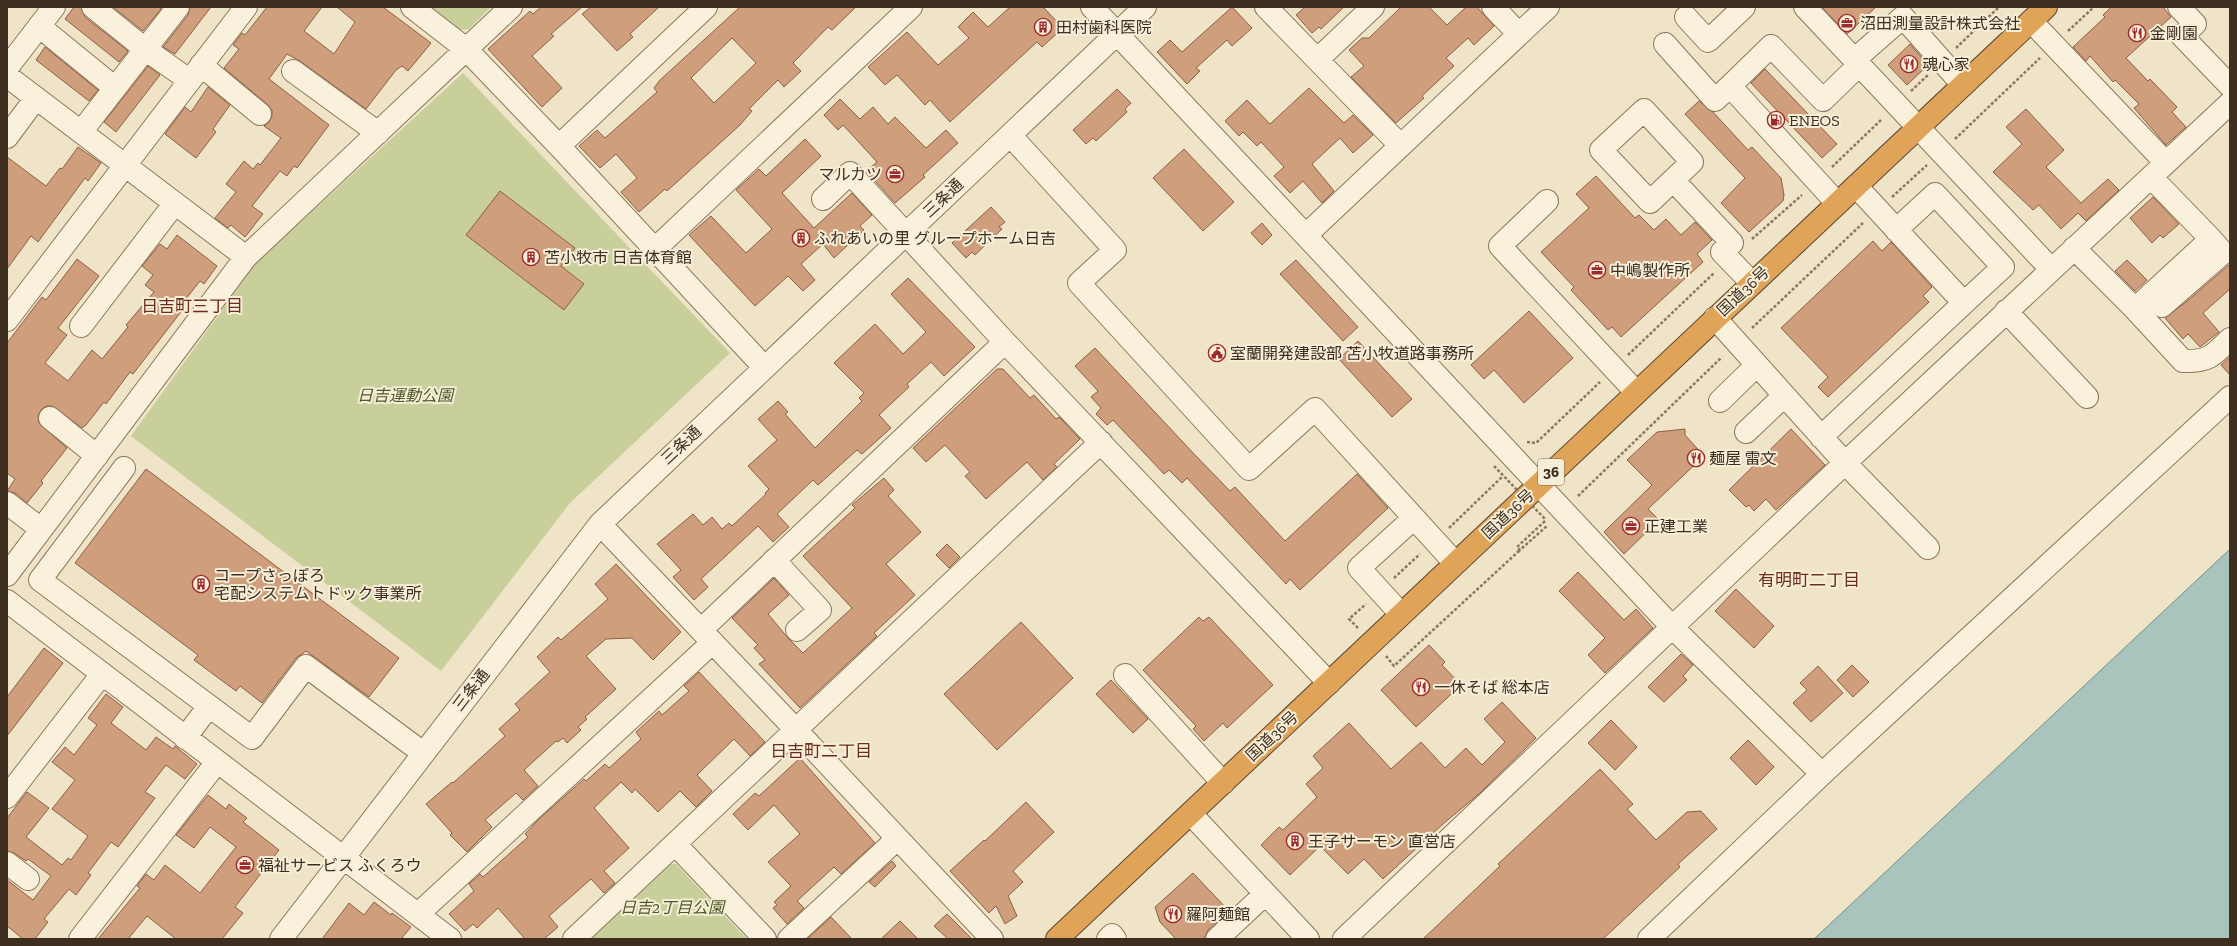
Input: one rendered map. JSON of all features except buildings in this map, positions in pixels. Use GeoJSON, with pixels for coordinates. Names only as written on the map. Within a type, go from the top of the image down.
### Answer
{"type":"FeatureCollection","features":[{"type":"Feature","properties":{"kind":"highway","name":"国道36号"},"geometry":{"type":"LineString","coordinates":[[1057,939],[1191,814],[1538,484],[2039,14]]}},
{"type":"Feature","properties":{"kind":"street"},"geometry":{"type":"LineString","coordinates":[[7,68],[54,7]]}},
{"type":"Feature","properties":{"kind":"street"},"geometry":{"type":"LineString","coordinates":[[93,7],[145,49],[195,72],[260,114]]}},
{"type":"Feature","properties":{"kind":"street"},"geometry":{"type":"LineString","coordinates":[[81,132],[178,7]]}},
{"type":"Feature","properties":{"kind":"street"},"geometry":{"type":"LineString","coordinates":[[412,7],[466,49],[559,146],[764,367]]}},
{"type":"Feature","properties":{"kind":"street"},"geometry":{"type":"LineString","coordinates":[[7,575],[246,257],[511,7]]}},
{"type":"Feature","properties":{"kind":"street"},"geometry":{"type":"LineString","coordinates":[[559,146],[706,7]]}},
{"type":"Feature","properties":{"kind":"street"},"geometry":{"type":"LineString","coordinates":[[654,250],[911,7]]}},
{"type":"Feature","properties":{"kind":"street"},"geometry":{"type":"LineString","coordinates":[[1092,7],[1538,484],[1554,515],[1672,627],[1822,774]]}},
{"type":"Feature","properties":{"kind":"street","name":"三条通"},"geometry":{"type":"LineString","coordinates":[[281,939],[600,524],[1144,7]]}},
{"type":"Feature","properties":{"kind":"street"},"geometry":{"type":"LineString","coordinates":[[1266,7],[1400,145]]}},
{"type":"Feature","properties":{"kind":"street"},"geometry":{"type":"LineString","coordinates":[[1318,59],[1373,7]]}},
{"type":"Feature","properties":{"kind":"street"},"geometry":{"type":"LineString","coordinates":[[1493,7],[1519,34]]}},
{"type":"Feature","properties":{"kind":"street"},"geometry":{"type":"LineString","coordinates":[[1306,235],[1548,7]]}},
{"type":"Feature","properties":{"kind":"street"},"geometry":{"type":"LineString","coordinates":[[1686,17],[1708,41],[1744,7]]}},
{"type":"Feature","properties":{"kind":"street"},"geometry":{"type":"LineString","coordinates":[[1805,7],[2051,269]]}},
{"type":"Feature","properties":{"kind":"street"},"geometry":{"type":"LineString","coordinates":[[7,320],[243,8]]}},
{"type":"Feature","properties":{"kind":"street"},"geometry":{"type":"LineString","coordinates":[[2186,9],[2195,24],[2182,36],[2230,86]]}},
{"type":"Feature","properties":{"kind":"street"},"geometry":{"type":"LineString","coordinates":[[2039,14],[2054,45],[2159,170],[2221,247],[2152,293],[2135,309]]}},
{"type":"Feature","properties":{"kind":"street"},"geometry":{"type":"LineString","coordinates":[[1665,44],[1715,100],[1770,46],[1823,100],[1902,17],[1963,85]]}},
{"type":"Feature","properties":{"kind":"street"},"geometry":{"type":"LineString","coordinates":[[39,26],[115,88]]}},
{"type":"Feature","properties":{"kind":"street"},"geometry":{"type":"LineString","coordinates":[[292,71],[378,133]]}},
{"type":"Feature","properties":{"kind":"street"},"geometry":{"type":"LineString","coordinates":[[7,76],[246,257]]}},
{"type":"Feature","properties":{"kind":"street"},"geometry":{"type":"LineString","coordinates":[[1730,86],[1837,203]]}},
{"type":"Feature","properties":{"kind":"street"},"geometry":{"type":"LineString","coordinates":[[7,137],[36,98]]}},
{"type":"Feature","properties":{"kind":"street"},"geometry":{"type":"LineString","coordinates":[[1344,939],[2006,311],[2230,103]]}},
{"type":"Feature","properties":{"kind":"street"},"geometry":{"type":"LineString","coordinates":[[1010,135],[1115,250],[1079,283],[1249,469],[1315,409],[1455,563]]}},
{"type":"Feature","properties":{"kind":"street"},"geometry":{"type":"LineString","coordinates":[[823,199],[850,173],[1005,342],[1329,683]]}},
{"type":"Feature","properties":{"kind":"street"},"geometry":{"type":"LineString","coordinates":[[1673,180],[1732,243],[1722,252],[1752,283]]}},
{"type":"Feature","properties":{"kind":"street"},"geometry":{"type":"LineString","coordinates":[[1856,186],[1964,303]]}},
{"type":"Feature","properties":{"kind":"street"},"geometry":{"type":"LineString","coordinates":[[1821,437],[2003,267],[1935,194],[1896,230]]}},
{"type":"Feature","properties":{"kind":"street"},"geometry":{"type":"LineString","coordinates":[[1548,201],[1500,246],[1636,392]]}},
{"type":"Feature","properties":{"kind":"street"},"geometry":{"type":"LineString","coordinates":[[81,326],[175,203]]}},
{"type":"Feature","properties":{"kind":"street"},"geometry":{"type":"LineString","coordinates":[[2074,248],[2135,309],[2183,361],[2200,361],[2213,356],[2230,339]]}},
{"type":"Feature","properties":{"kind":"street"},"geometry":{"type":"LineString","coordinates":[[2006,311],[2087,397]]}},
{"type":"Feature","properties":{"kind":"street"},"geometry":{"type":"LineString","coordinates":[[1715,318],[1845,463],[1928,548]]}},
{"type":"Feature","properties":{"kind":"street"},"geometry":{"type":"LineString","coordinates":[[418,914],[706,636],[774,560],[1005,342]]}},
{"type":"Feature","properties":{"kind":"street"},"geometry":{"type":"LineString","coordinates":[[1720,401],[1757,365]]}},
{"type":"Feature","properties":{"kind":"street"},"geometry":{"type":"LineString","coordinates":[[1746,432],[1784,396]]}},
{"type":"Feature","properties":{"kind":"street"},"geometry":{"type":"LineString","coordinates":[[1649,939],[1822,774],[2230,397]]}},
{"type":"Feature","properties":{"kind":"street"},"geometry":{"type":"LineString","coordinates":[[50,418],[97,456]]}},
{"type":"Feature","properties":{"kind":"street"},"geometry":{"type":"LineString","coordinates":[[574,939],[1101,442]]}},
{"type":"Feature","properties":{"kind":"street"},"geometry":{"type":"LineString","coordinates":[[124,468],[40,580],[252,738],[306,666],[423,753]]}},
{"type":"Feature","properties":{"kind":"street"},"geometry":{"type":"LineString","coordinates":[[7,503],[41,529]]}},
{"type":"Feature","properties":{"kind":"street"},"geometry":{"type":"LineString","coordinates":[[1401,614],[1359,568],[1414,518]]}},
{"type":"Feature","properties":{"kind":"street"},"geometry":{"type":"LineString","coordinates":[[600,524],[992,939]]}},
{"type":"Feature","properties":{"kind":"street"},"geometry":{"type":"LineString","coordinates":[[774,560],[820,610],[797,630]]}},
{"type":"Feature","properties":{"kind":"street"},"geometry":{"type":"LineString","coordinates":[[7,601],[450,939]]}},
{"type":"Feature","properties":{"kind":"street"},"geometry":{"type":"LineString","coordinates":[[7,797],[102,674]]}},
{"type":"Feature","properties":{"kind":"street"},"geometry":{"type":"LineString","coordinates":[[1126,675],[1223,783]]}},
{"type":"Feature","properties":{"kind":"street"},"geometry":{"type":"LineString","coordinates":[[185,738],[209,706]]}},
{"type":"Feature","properties":{"kind":"street"},"geometry":{"type":"LineString","coordinates":[[80,939],[217,762]]}},
{"type":"Feature","properties":{"kind":"street"},"geometry":{"type":"LineString","coordinates":[[1191,814],[1265,894],[1298,936]]}},
{"type":"Feature","properties":{"kind":"street"},"geometry":{"type":"LineString","coordinates":[[789,939],[897,839]]}},
{"type":"Feature","properties":{"kind":"street"},"geometry":{"type":"LineString","coordinates":[[675,844],[765,939]]}},
{"type":"Feature","properties":{"kind":"street"},"geometry":{"type":"LineString","coordinates":[[7,863],[28,879]]}},
{"type":"Feature","properties":{"kind":"street"},"geometry":{"type":"LineString","coordinates":[[1217,939],[1265,894]]}},
{"type":"Feature","properties":{"kind":"street"},"geometry":{"type":"LineString","coordinates":[[1108,939],[1112,935],[1115,939]]}},
{"type":"Feature","properties":{"kind":"path"},"geometry":{"type":"LineString","coordinates":[[1554,515],[1517,547],[1520,550],[1554,515],[1878,210],[1942,152],[2094,7]]}},
{"type":"Feature","properties":{"kind":"path"},"geometry":{"type":"LineString","coordinates":[[1494,466],[1554,515]]}},
{"type":"Feature","properties":{"kind":"green space"},"geometry":{"type":"Polygon","coordinates":[[[431,7],[491,7],[469,29],[460,30],[431,7]]]}},
{"type":"Feature","properties":{"kind":"green space","name":"日吉運動公園"},"geometry":{"type":"Polygon","coordinates":[[[463,73],[730,353],[570,503],[441,671],[131,436],[256,263],[463,73]]]}},
{"type":"Feature","properties":{"kind":"green space","name":"日吉2丁目公園"},"geometry":{"type":"Polygon","coordinates":[[[670,864],[676,864],[747,939],[590,939],[670,864]]]}},
{"type":"Feature","properties":{"kind":"water"},"geometry":{"type":"Polygon","coordinates":[[[2230,549],[2230,939],[1814,939],[2230,549]]]}},
{"type":"Feature","properties":{"kind":"place","name":"沼田測量設計株式会社"},"geometry":{"type":"Point","coordinates":[1847,23]}},
{"type":"Feature","properties":{"kind":"place","name":"田村歯科医院"},"geometry":{"type":"Point","coordinates":[1043,27]}},
{"type":"Feature","properties":{"kind":"place","name":"金剛園"},"geometry":{"type":"Point","coordinates":[2137,33]}},
{"type":"Feature","properties":{"kind":"place","name":"魂心家"},"geometry":{"type":"Point","coordinates":[1909,64]}},
{"type":"Feature","properties":{"kind":"place","name":"ENEOS"},"geometry":{"type":"Point","coordinates":[1776,120]}},
{"type":"Feature","properties":{"kind":"place","name":"マルカツ"},"geometry":{"type":"Point","coordinates":[895,174]}},
{"type":"Feature","properties":{"kind":"place","name":"ふれあいの里 グループホーム日吉"},"geometry":{"type":"Point","coordinates":[801,238]}},
{"type":"Feature","properties":{"kind":"place","name":"苫小牧市 日吉体育館"},"geometry":{"type":"Point","coordinates":[531,257]}},
{"type":"Feature","properties":{"kind":"place","name":"中嶋製作所"},"geometry":{"type":"Point","coordinates":[1597,270]}},
{"type":"Feature","properties":{"kind":"place","name":"室蘭開発建設部 苫小牧道路事務所"},"geometry":{"type":"Point","coordinates":[1217,353]}},
{"type":"Feature","properties":{"kind":"place","name":"麺屋 雷文"},"geometry":{"type":"Point","coordinates":[1696,458]}},
{"type":"Feature","properties":{"kind":"place","name":"正建工業"},"geometry":{"type":"Point","coordinates":[1631,526]}},
{"type":"Feature","properties":{"kind":"place","name":"コープさっぽろ 宅配システムトドック事業所"},"geometry":{"type":"Point","coordinates":[201,584]}},
{"type":"Feature","properties":{"kind":"place","name":"一休そば 総本店"},"geometry":{"type":"Point","coordinates":[1421,687]}},
{"type":"Feature","properties":{"kind":"place","name":"王子サーモン 直営店"},"geometry":{"type":"Point","coordinates":[1295,841]}},
{"type":"Feature","properties":{"kind":"place","name":"福祉サービス ふくろウ"},"geometry":{"type":"Point","coordinates":[245,865]}},
{"type":"Feature","properties":{"kind":"place","name":"羅阿麺館"},"geometry":{"type":"Point","coordinates":[1173,914]}},
{"type":"Feature","properties":{"kind":"district","name":"日吉町三丁目"},"geometry":{"type":"Point","coordinates":[192,306]}},
{"type":"Feature","properties":{"kind":"district","name":"有明町二丁目"},"geometry":{"type":"Point","coordinates":[1809,580]}},
{"type":"Feature","properties":{"kind":"district","name":"日吉町二丁目"},"geometry":{"type":"Point","coordinates":[821,751]}}]}
